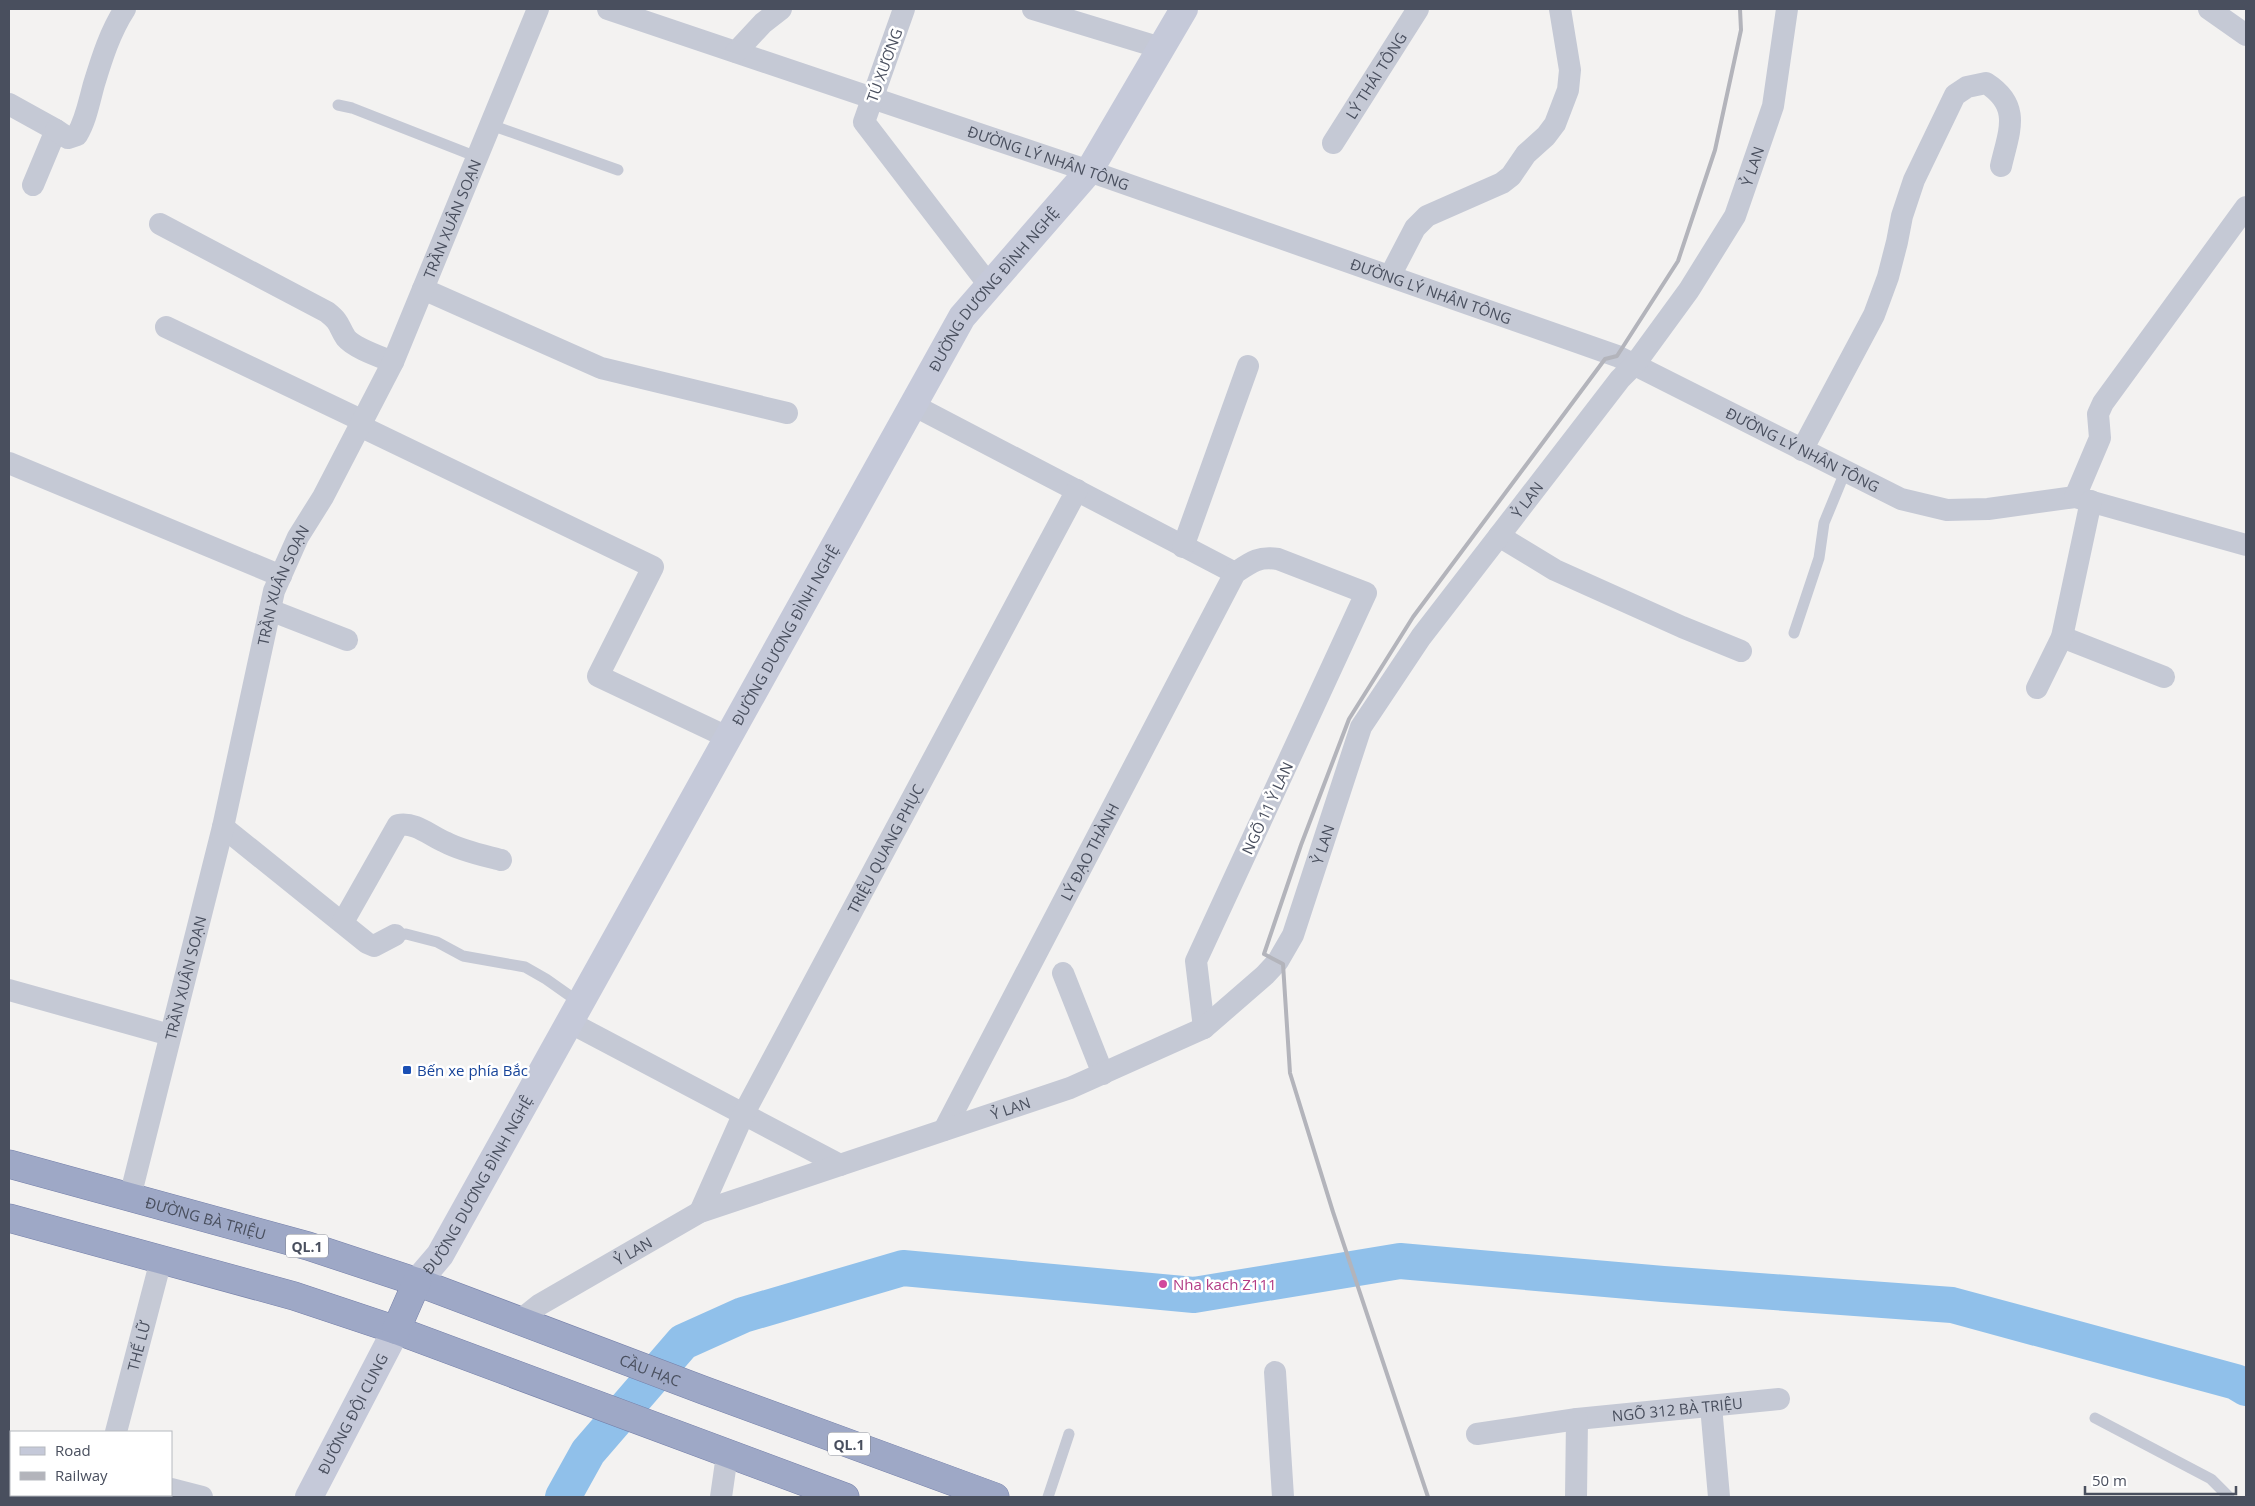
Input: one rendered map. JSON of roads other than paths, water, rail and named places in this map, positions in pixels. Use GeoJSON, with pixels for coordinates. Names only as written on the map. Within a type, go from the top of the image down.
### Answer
{"type":"FeatureCollection","features":[{"type":"Feature","properties":{"kind":"highway","name":"ĐƯỜNG BÀ TRIỆU"},"geometry":{"type":"LineString","coordinates":[[9,1164],[308,1246],[417,1282],[598,1350]]}},
{"type":"Feature","properties":{"kind":"highway"},"geometry":{"type":"LineString","coordinates":[[9,1218],[294,1296],[396,1330],[682,1438],[845,1497]]}},
{"type":"Feature","properties":{"kind":"highway"},"geometry":{"type":"LineString","coordinates":[[396,1330],[417,1282]]}},
{"type":"Feature","properties":{"kind":"highway","name":"CẦU HẠC"},"geometry":{"type":"LineString","coordinates":[[598,1350],[995,1497]]}},
{"type":"Feature","properties":{"kind":"main road","name":"ĐƯỜNG DƯƠNG ĐÌNH NGHỆ"},"geometry":{"type":"LineString","coordinates":[[417,1282],[440,1254],[962,317],[1089,171],[1184,9]]}},
{"type":"Feature","properties":{"kind":"main road","name":"ĐƯỜNG ĐỘI CUNG"},"geometry":{"type":"LineString","coordinates":[[309,1497],[396,1330]]}},
{"type":"Feature","properties":{"kind":"street"},"geometry":{"type":"LineString","coordinates":[[9,104],[68,138],[77,135],[83,125],[103,55],[116,22],[125,9]]}},
{"type":"Feature","properties":{"kind":"street","name":"TRẦN XUÂN SOẠN"},"geometry":{"type":"LineString","coordinates":[[130,1197],[223,827],[274,591],[298,537],[323,497],[393,362],[538,9]]}},
{"type":"Feature","properties":{"kind":"street","name":"ĐƯỜNG LÝ NHÂN TÔNG"},"geometry":{"type":"LineString","coordinates":[[608,9],[1089,171],[1618,356],[1901,499],[1947,510],[1988,509],[2083,499],[2246,545]]}},
{"type":"Feature","properties":{"kind":"street"},"geometry":{"type":"LineString","coordinates":[[736,52],[757,16],[781,9]]}},
{"type":"Feature","properties":{"kind":"street","name":"TÚ XƯƠNG"},"geometry":{"type":"LineString","coordinates":[[904,9],[864,122],[989,285]]}},
{"type":"Feature","properties":{"kind":"street"},"geometry":{"type":"LineString","coordinates":[[1033,9],[1161,48]]}},
{"type":"Feature","properties":{"kind":"street","name":"LÝ THÁI TÔNG"},"geometry":{"type":"LineString","coordinates":[[1333,143],[1418,9]]}},
{"type":"Feature","properties":{"kind":"street"},"geometry":{"type":"LineString","coordinates":[[1390,276],[1415,228],[1427,216],[1502,183],[1510,176],[1526,154],[1546,136],[1554,124],[1568,90],[1570,70],[1560,9]]}},
{"type":"Feature","properties":{"kind":"street","name":"Ỷ LAN"},"geometry":{"type":"LineString","coordinates":[[519,1321],[540,1305],[700,1212],[1070,1088],[1204,1028],[1278,962],[1293,935],[1361,727],[1421,637],[1620,379],[1635,364],[1689,290],[1735,216],[1773,106],[1787,9]]}},
{"type":"Feature","properties":{"kind":"street"},"geometry":{"type":"LineString","coordinates":[[2209,9],[2246,35]]}},
{"type":"Feature","properties":{"kind":"street"},"geometry":{"type":"LineString","coordinates":[[1802,450],[1874,315],[1888,277],[1902,216],[1914,180],[1955,95],[1967,86],[1986,83],[2001,93],[2008,106],[2011,122],[2001,166]]}},
{"type":"Feature","properties":{"kind":"street"},"geometry":{"type":"LineString","coordinates":[[33,185],[56,130]]}},
{"type":"Feature","properties":{"kind":"street"},"geometry":{"type":"LineString","coordinates":[[2037,688],[2062,637],[2083,499],[2100,438],[2098,414],[2103,403],[2246,207]]}},
{"type":"Feature","properties":{"kind":"street"},"geometry":{"type":"LineString","coordinates":[[160,224],[327,312],[338,320],[346,338],[354,344],[393,362]]}},
{"type":"Feature","properties":{"kind":"street"},"geometry":{"type":"LineString","coordinates":[[423,290],[601,368],[787,413]]}},
{"type":"Feature","properties":{"kind":"street"},"geometry":{"type":"LineString","coordinates":[[166,327],[653,567],[598,676],[727,737]]}},
{"type":"Feature","properties":{"kind":"street"},"geometry":{"type":"LineString","coordinates":[[1183,547],[1248,366]]}},
{"type":"Feature","properties":{"kind":"street"},"geometry":{"type":"LineString","coordinates":[[912,405],[1235,573]]}},
{"type":"Feature","properties":{"kind":"street"},"geometry":{"type":"LineString","coordinates":[[9,463],[281,576]]}},
{"type":"Feature","properties":{"kind":"street","name":"TRIỆU QUANG PHỤC"},"geometry":{"type":"LineString","coordinates":[[700,1212],[744,1113],[1077,490]]}},
{"type":"Feature","properties":{"kind":"street"},"geometry":{"type":"LineString","coordinates":[[1499,536],[1555,570],[1682,627],[1742,651]]}},
{"type":"Feature","properties":{"kind":"street","name":"NGÕ 11 Ỷ LAN"},"geometry":{"type":"LineString","coordinates":[[1204,1028],[1196,962],[1366,593],[1278,559],[1264,557],[1252,561],[1235,573]]}},
{"type":"Feature","properties":{"kind":"street","name":"LÝ ĐẠO THÀNH"},"geometry":{"type":"LineString","coordinates":[[944,1130],[1235,573]]}},
{"type":"Feature","properties":{"kind":"street"},"geometry":{"type":"LineString","coordinates":[[270,610],[347,640]]}},
{"type":"Feature","properties":{"kind":"street"},"geometry":{"type":"LineString","coordinates":[[2062,637],[2164,677]]}},
{"type":"Feature","properties":{"kind":"street"},"geometry":{"type":"LineString","coordinates":[[343,922],[398,825],[407,824],[417,827],[444,842],[501,860]]}},
{"type":"Feature","properties":{"kind":"street"},"geometry":{"type":"LineString","coordinates":[[223,827],[374,946],[395,935]]}},
{"type":"Feature","properties":{"kind":"street"},"geometry":{"type":"LineString","coordinates":[[1063,973],[1102,1074]]}},
{"type":"Feature","properties":{"kind":"street"},"geometry":{"type":"LineString","coordinates":[[9,990],[170,1035]]}},
{"type":"Feature","properties":{"kind":"street"},"geometry":{"type":"LineString","coordinates":[[574,1013],[744,1113],[840,1165]]}},
{"type":"Feature","properties":{"kind":"street","name":"THẾ LỮ"},"geometry":{"type":"LineString","coordinates":[[116,1431],[161,1260]]}},
{"type":"Feature","properties":{"kind":"street"},"geometry":{"type":"LineString","coordinates":[[1275,1372],[1283,1497]]}},
{"type":"Feature","properties":{"kind":"street","name":"NGÕ 312 BÀ TRIỆU"},"geometry":{"type":"LineString","coordinates":[[1477,1434],[1577,1419],[1779,1399]]}},
{"type":"Feature","properties":{"kind":"street"},"geometry":{"type":"LineString","coordinates":[[1711,1406],[1719,1497]]}},
{"type":"Feature","properties":{"kind":"street"},"geometry":{"type":"LineString","coordinates":[[1576,1497],[1577,1419]]}},
{"type":"Feature","properties":{"kind":"street"},"geometry":{"type":"LineString","coordinates":[[721,1497],[727,1454]]}},
{"type":"Feature","properties":{"kind":"street"},"geometry":{"type":"LineString","coordinates":[[172,1490],[202,1497]]}},
{"type":"Feature","properties":{"kind":"lane"},"geometry":{"type":"LineString","coordinates":[[338,105],[352,108],[477,157]]}},
{"type":"Feature","properties":{"kind":"lane"},"geometry":{"type":"LineString","coordinates":[[491,125],[618,170]]}},
{"type":"Feature","properties":{"kind":"lane"},"geometry":{"type":"LineString","coordinates":[[1794,633],[1819,558],[1824,523],[1845,472]]}},
{"type":"Feature","properties":{"kind":"lane"},"geometry":{"type":"LineString","coordinates":[[395,935],[406,934],[437,942],[463,956],[525,967],[546,979],[574,1013]]}},
{"type":"Feature","properties":{"kind":"lane"},"geometry":{"type":"LineString","coordinates":[[2095,1418],[2211,1480],[2229,1497]]}},
{"type":"Feature","properties":{"kind":"lane"},"geometry":{"type":"LineString","coordinates":[[1048,1497],[1069,1434]]}},
{"type":"Feature","properties":{"kind":"waterway"},"geometry":{"type":"LineString","coordinates":[[563,1497],[588,1452],[683,1342],[743,1315],[903,1268],[1194,1295],[1400,1261],[1663,1284],[1952,1305],[2236,1382],[2246,1388]]}},
{"type":"Feature","properties":{"kind":"railway"},"geometry":{"type":"LineString","coordinates":[[1428,1497],[1333,1212],[1290,1073],[1283,964],[1264,954],[1301,845],[1349,719],[1413,617],[1605,359],[1617,356],[1678,261],[1715,150],[1741,30],[1740,9]]}},
{"type":"Feature","properties":{"kind":"place","name":"Bến xe phía Bắc"},"geometry":{"type":"Point","coordinates":[407,1070]}},
{"type":"Feature","properties":{"kind":"place","name":"Nha kach Z111"},"geometry":{"type":"Point","coordinates":[1163,1284]}}]}
